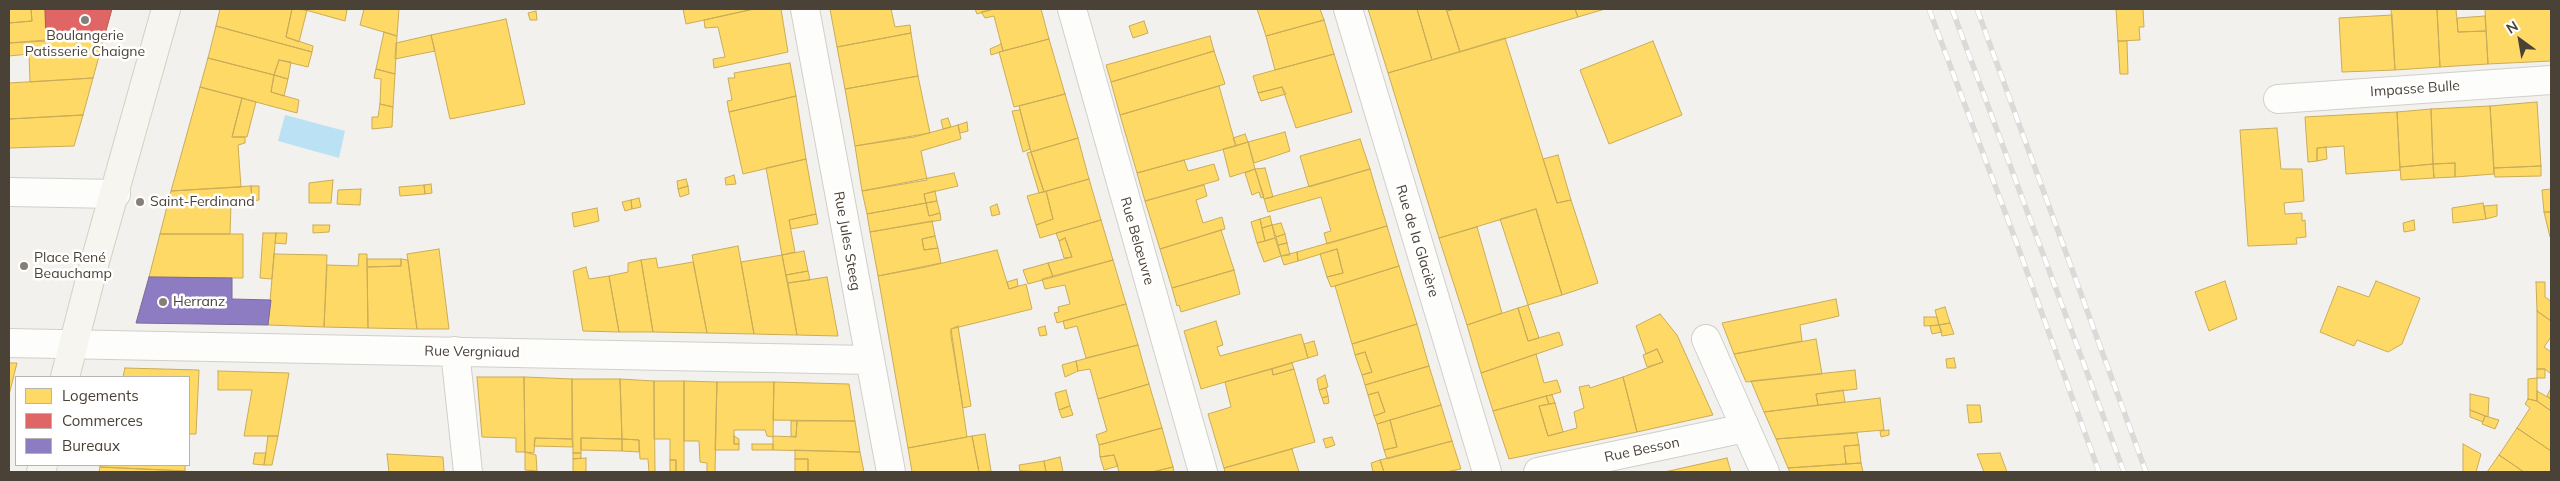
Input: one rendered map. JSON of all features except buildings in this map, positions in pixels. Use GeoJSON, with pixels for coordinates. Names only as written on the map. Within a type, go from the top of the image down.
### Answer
{"type":"FeatureCollection","features":[{"type":"Feature","properties":{"kind":"main road"},"geometry":{"type":"LineString","coordinates":[[65,376],[92,272],[116,194],[166,9]]}},
{"type":"Feature","properties":{"kind":"street","name":"Rue Jules Steeg"},"geometry":{"type":"LineString","coordinates":[[805,9],[891,472]]}},
{"type":"Feature","properties":{"kind":"street","name":"Rue Belœuvre"},"geometry":{"type":"LineString","coordinates":[[1072,9],[1202,472]]}},
{"type":"Feature","properties":{"kind":"street","name":"Rue de la Glacière"},"geometry":{"type":"LineString","coordinates":[[1348,9],[1487,472]]}},
{"type":"Feature","properties":{"kind":"street","name":"Impasse Bulle"},"geometry":{"type":"LineString","coordinates":[[2278,99],[2551,80]]}},
{"type":"Feature","properties":{"kind":"street"},"geometry":{"type":"LineString","coordinates":[[9,192],[116,194]]}},
{"type":"Feature","properties":{"kind":"street"},"geometry":{"type":"LineString","coordinates":[[1706,338],[1764,472]]}},
{"type":"Feature","properties":{"kind":"street"},"geometry":{"type":"LineString","coordinates":[[9,342],[74,343]]}},
{"type":"Feature","properties":{"kind":"street","name":"Rue Vergniaud"},"geometry":{"type":"LineString","coordinates":[[74,343],[870,360]]}},
{"type":"Feature","properties":{"kind":"street"},"geometry":{"type":"LineString","coordinates":[[455,351],[468,472]]}},
{"type":"Feature","properties":{"kind":"street","name":"Rue Besson"},"geometry":{"type":"LineString","coordinates":[[1538,472],[1745,428]]}},
{"type":"Feature","properties":{"kind":"water"},"geometry":{"type":"Polygon","coordinates":[[[285,115],[345,131],[339,158],[278,141],[285,115]]]}},
{"type":"Feature","properties":{"kind":"railway"},"geometry":{"type":"LineString","coordinates":[[1929,9],[2017,244],[2099,472]]}},
{"type":"Feature","properties":{"kind":"railway"},"geometry":{"type":"LineString","coordinates":[[1952,9],[2124,472]]}},
{"type":"Feature","properties":{"kind":"railway"},"geometry":{"type":"LineString","coordinates":[[1977,9],[2146,472]]}},
{"type":"Feature","properties":{"kind":"place","name":"Boulangerie Patisserie Chaigne"},"geometry":{"type":"Point","coordinates":[85,20]}},
{"type":"Feature","properties":{"kind":"place","name":"Saint-Ferdinand"},"geometry":{"type":"Point","coordinates":[140,202]}},
{"type":"Feature","properties":{"kind":"place","name":"Place René Beauchamp"},"geometry":{"type":"Point","coordinates":[24,266]}},
{"type":"Feature","properties":{"kind":"place","name":"Herranz"},"geometry":{"type":"Point","coordinates":[163,302]}}]}
